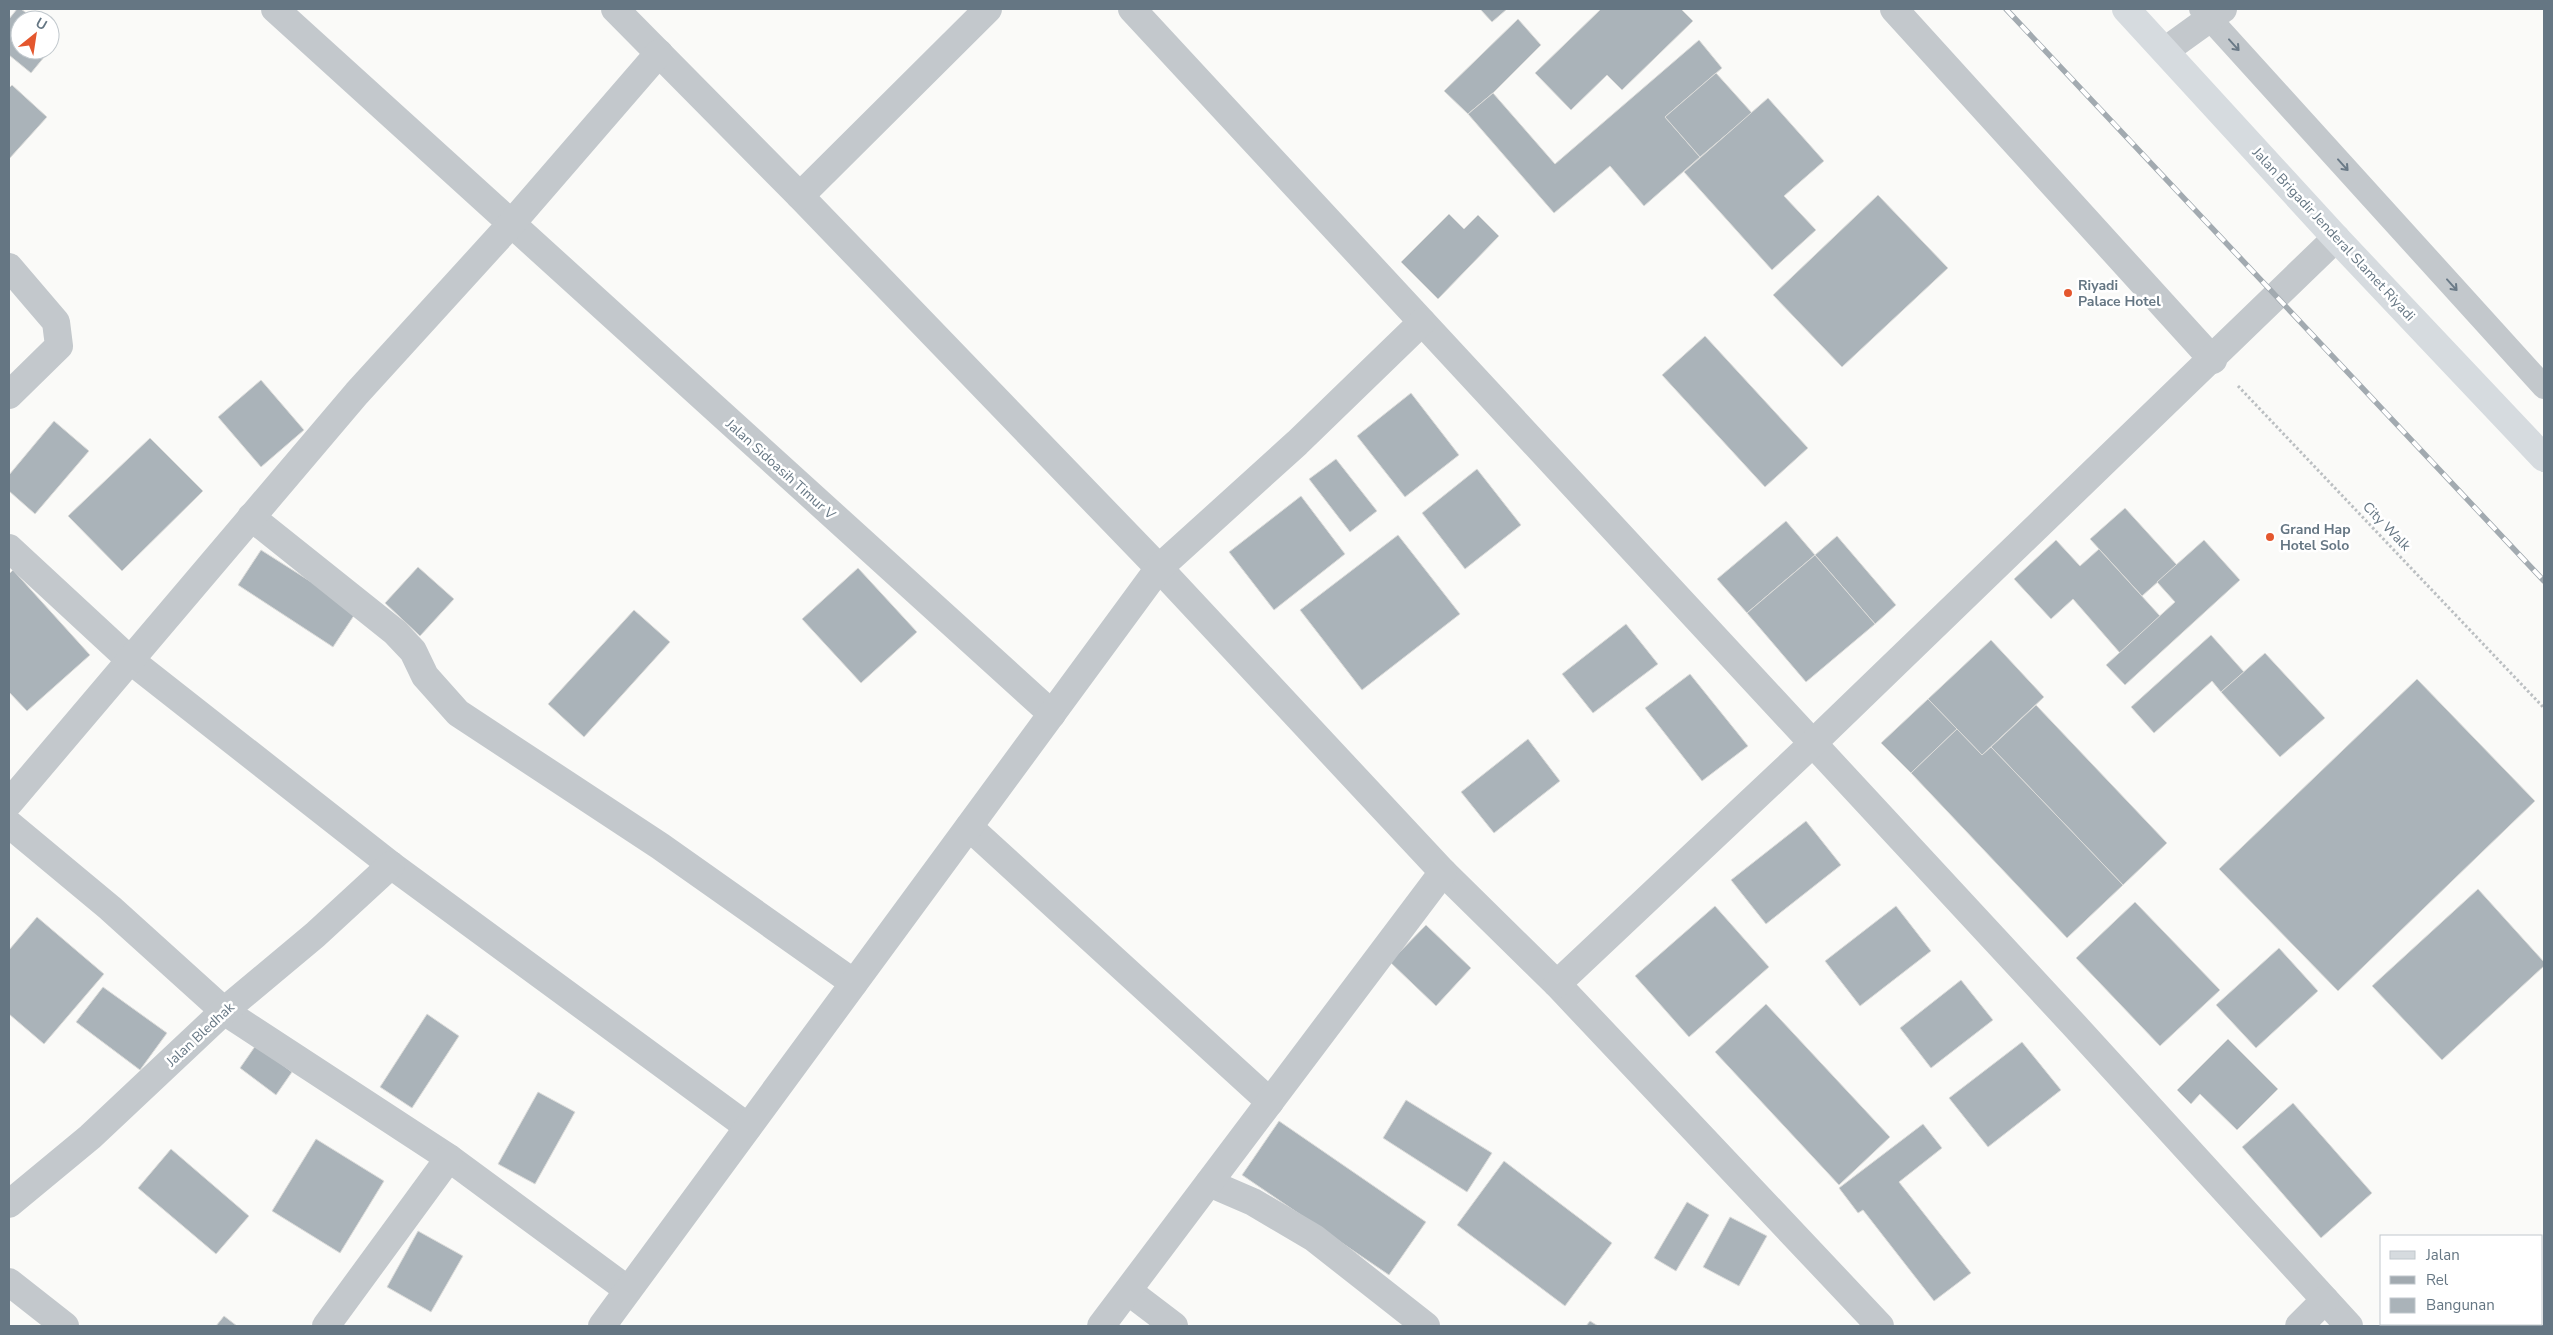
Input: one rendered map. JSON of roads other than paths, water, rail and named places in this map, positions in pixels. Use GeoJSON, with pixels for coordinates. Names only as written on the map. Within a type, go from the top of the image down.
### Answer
{"type":"FeatureCollection","features":[{"type":"Feature","properties":{"kind":"main road","name":"Jalan Brigadir Jenderal Slamet Riyadi"},"geometry":{"type":"LineString","coordinates":[[2126,9],[2166,50],[2336,238],[2544,458]]}},
{"type":"Feature","properties":{"kind":"street","name":"Jalan Sidoasih Timur V"},"geometry":{"type":"LineString","coordinates":[[275,9],[1052,714]]}},
{"type":"Feature","properties":{"kind":"street"},"geometry":{"type":"LineString","coordinates":[[615,9],[800,196],[1159,568],[1443,872],[1557,984],[1880,1326]]}},
{"type":"Feature","properties":{"kind":"street"},"geometry":{"type":"LineString","coordinates":[[800,196],[988,9]]}},
{"type":"Feature","properties":{"kind":"street"},"geometry":{"type":"LineString","coordinates":[[1132,9],[2075,1026],[2349,1326]]}},
{"type":"Feature","properties":{"kind":"street"},"geometry":{"type":"LineString","coordinates":[[1894,9],[2213,360]]}},
{"type":"Feature","properties":{"kind":"street"},"geometry":{"type":"LineString","coordinates":[[2166,50],[2211,12]]}},
{"type":"Feature","properties":{"kind":"street"},"geometry":{"type":"LineString","coordinates":[[9,803],[357,393],[511,224],[659,53]]}},
{"type":"Feature","properties":{"kind":"street"},"geometry":{"type":"LineString","coordinates":[[1557,984],[1812,744],[2213,360],[2336,238]]}},
{"type":"Feature","properties":{"kind":"street"},"geometry":{"type":"LineString","coordinates":[[9,267],[56,322],[59,346],[9,395]]}},
{"type":"Feature","properties":{"kind":"street"},"geometry":{"type":"LineString","coordinates":[[602,1326],[1159,568],[1297,443],[1422,322]]}},
{"type":"Feature","properties":{"kind":"street"},"geometry":{"type":"LineString","coordinates":[[251,517],[395,632],[413,651],[425,676],[458,713],[660,846],[854,983]]}},
{"type":"Feature","properties":{"kind":"street"},"geometry":{"type":"LineString","coordinates":[[9,548],[130,660],[391,865],[748,1127]]}},
{"type":"Feature","properties":{"kind":"street"},"geometry":{"type":"LineString","coordinates":[[9,824],[110,908],[224,1011],[449,1158],[628,1290]]}},
{"type":"Feature","properties":{"kind":"street"},"geometry":{"type":"LineString","coordinates":[[969,827],[1270,1102]]}},
{"type":"Feature","properties":{"kind":"street","name":"Jalan Bledhak"},"geometry":{"type":"LineString","coordinates":[[9,1204],[90,1137],[224,1011],[316,935],[391,865]]}},
{"type":"Feature","properties":{"kind":"street"},"geometry":{"type":"LineString","coordinates":[[1101,1326],[1443,872]]}},
{"type":"Feature","properties":{"kind":"street"},"geometry":{"type":"LineString","coordinates":[[326,1326],[449,1158]]}},
{"type":"Feature","properties":{"kind":"street"},"geometry":{"type":"LineString","coordinates":[[1209,1183],[1253,1202],[1314,1238],[1426,1326]]}},
{"type":"Feature","properties":{"kind":"street"},"geometry":{"type":"LineString","coordinates":[[9,1282],[65,1326]]}},
{"type":"Feature","properties":{"kind":"street"},"geometry":{"type":"LineString","coordinates":[[1128,1291],[1174,1326]]}},
{"type":"Feature","properties":{"kind":"street"},"geometry":{"type":"LineString","coordinates":[[2299,1326],[2325,1300]]}},
{"type":"Feature","properties":{"kind":"lane"},"geometry":{"type":"LineString","coordinates":[[2211,12],[2544,387]]}},
{"type":"Feature","properties":{"kind":"railway"},"geometry":{"type":"LineString","coordinates":[[2006,9],[2544,581]]}},
{"type":"Feature","properties":{"kind":"place","name":"Riyadi Palace Hotel"},"geometry":{"type":"Point","coordinates":[2068,293]}},
{"type":"Feature","properties":{"kind":"place","name":"Grand Hap Hotel Solo"},"geometry":{"type":"Point","coordinates":[2270,537]}}]}
